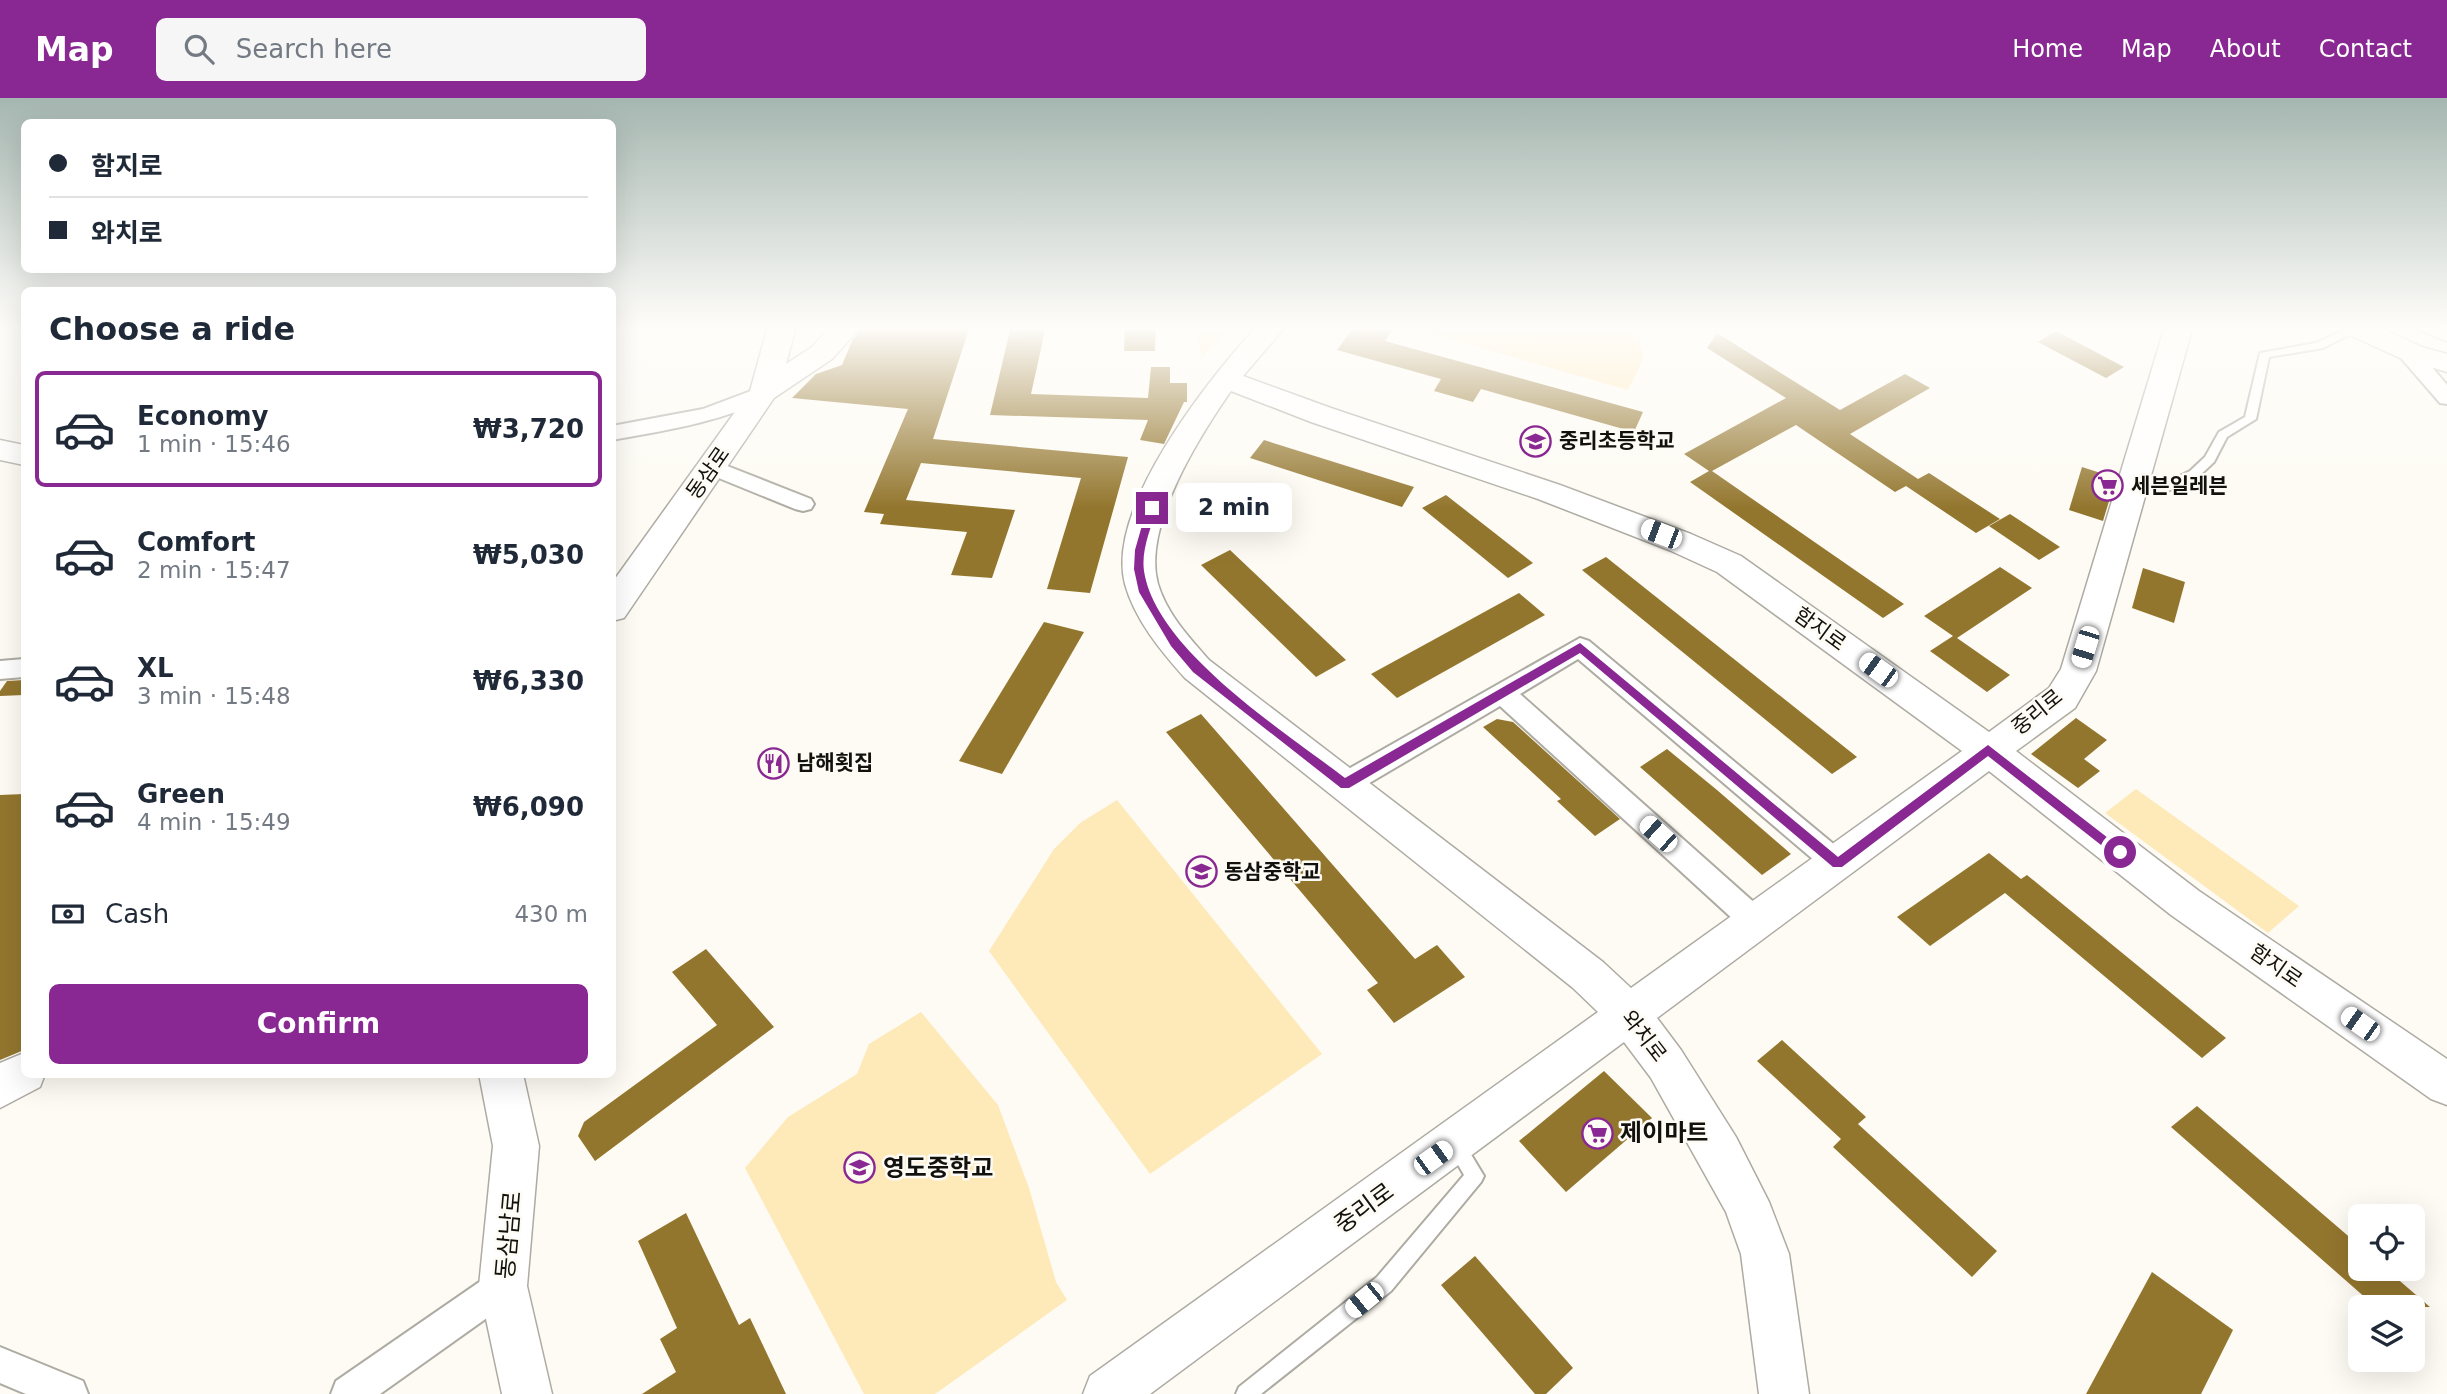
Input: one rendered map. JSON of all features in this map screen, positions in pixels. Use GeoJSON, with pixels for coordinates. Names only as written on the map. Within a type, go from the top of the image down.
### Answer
{"type":"FeatureCollection","features":[{"type":"Feature","properties":{"kind":"main road","name":"동삼로"},"geometry":{"type":"LineString","coordinates":[[764,392],[766,386]]}},
{"type":"Feature","properties":{"kind":"street"},"geometry":{"type":"LineString","coordinates":[[616,432],[715,414],[740,405],[772,386]]}},
{"type":"Feature","properties":{"kind":"street","name":"와치로"},"geometry":{"type":"LineString","coordinates":[[1221,386],[1197,424],[1152,508],[1140,550],[1139,569],[1144,592],[1175,643],[1197,669],[1588,975],[1629,1014],[1666,1064],[1746,1202],[1765,1254],[1784,1394]]}},
{"type":"Feature","properties":{"kind":"street","name":"함지로"},"geometry":{"type":"LineString","coordinates":[[1246,386],[1321,415],[1549,492],[1680,541],[1729,564],[1988,750],[2185,903],[2447,1084]]}},
{"type":"Feature","properties":{"kind":"street","name":"중리로"},"geometry":{"type":"LineString","coordinates":[[1108,1394],[2062,698],[2078,671],[2161,386]]}},
{"type":"Feature","properties":{"kind":"street","name":"동삼로"},"geometry":{"type":"LineString","coordinates":[[616,603],[764,392]]}},
{"type":"Feature","properties":{"kind":"street"},"geometry":{"type":"LineString","coordinates":[[0,450],[21,454]]}},
{"type":"Feature","properties":{"kind":"street"},"geometry":{"type":"LineString","coordinates":[[712,467],[803,504]]}},
{"type":"Feature","properties":{"kind":"street"},"geometry":{"type":"LineString","coordinates":[[1345,784],[1580,647],[1838,864]]}},
{"type":"Feature","properties":{"kind":"street"},"geometry":{"type":"LineString","coordinates":[[0,670],[21,668]]}},
{"type":"Feature","properties":{"kind":"street"},"geometry":{"type":"LineString","coordinates":[[1502,693],[1756,922]]}},
{"type":"Feature","properties":{"kind":"street"},"geometry":{"type":"LineString","coordinates":[[0,1087],[21,1075]]}},
{"type":"Feature","properties":{"kind":"street","name":"동삼남로"},"geometry":{"type":"LineString","coordinates":[[502,1078],[516,1146],[503,1286],[527,1394]]}},
{"type":"Feature","properties":{"kind":"street"},"geometry":{"type":"LineString","coordinates":[[349,1394],[503,1286]]}},
{"type":"Feature","properties":{"kind":"street"},"geometry":{"type":"LineString","coordinates":[[0,1365],[70,1394]]}},
{"type":"Feature","properties":{"kind":"lane"},"geometry":{"type":"LineString","coordinates":[[2133,482],[2161,490],[2194,474],[2210,459],[2224,435],[2250,419],[2257,386]]}},
{"type":"Feature","properties":{"kind":"lane"},"geometry":{"type":"LineString","coordinates":[[1246,1394],[1384,1284],[1475,1176],[1455,1143]]}},
{"type":"Feature","properties":{"kind":"shaded area"},"geometry":{"type":"Polygon","coordinates":[[[2136,789],[2299,906],[2268,933],[2105,813],[2136,789]]]}},
{"type":"Feature","properties":{"kind":"shaded area"},"geometry":{"type":"Polygon","coordinates":[[[1117,800],[1322,1054],[1150,1174],[989,951],[1054,849],[1080,823],[1117,800]]]}},
{"type":"Feature","properties":{"kind":"shaded area"},"geometry":{"type":"Polygon","coordinates":[[[921,1012],[998,1105],[1029,1188],[1056,1282],[1067,1300],[935,1394],[864,1394],[745,1168],[788,1117],[857,1074],[869,1044],[921,1012]]]}},
{"type":"Feature","properties":{"kind":"building"},"geometry":{"type":"Polygon","coordinates":[[[804,386],[950,386],[933,439],[1128,457],[1090,593],[1047,589],[1081,478],[921,463],[906,500],[1015,510],[992,578],[951,575],[967,532],[880,524],[884,514],[864,512],[908,409],[792,398],[804,386]]]}},
{"type":"Feature","properties":{"kind":"building"},"geometry":{"type":"Polygon","coordinates":[[[997,386],[1033,386],[1031,394],[1148,398],[1149,386],[1187,386],[1187,402],[1184,402],[1164,444],[1140,440],[1148,420],[990,415],[997,386]]]}},
{"type":"Feature","properties":{"kind":"building"},"geometry":{"type":"Polygon","coordinates":[[[1437,386],[1550,386],[1643,412],[1634,432],[1481,389],[1473,402],[1434,391],[1437,386]]]}},
{"type":"Feature","properties":{"kind":"building"},"geometry":{"type":"Polygon","coordinates":[[[1768,386],[1802,386],[1840,410],[1882,386],[1930,388],[1850,434],[1918,479],[1929,473],[2000,519],[1976,533],[1906,486],[1895,492],[1796,425],[1712,471],[1904,604],[1883,618],[1690,482],[1709,471],[1684,454],[1786,398],[1768,386]]]}},
{"type":"Feature","properties":{"kind":"building"},"geometry":{"type":"Polygon","coordinates":[[[1264,440],[1414,487],[1402,507],[1250,458],[1264,440]]]}},
{"type":"Feature","properties":{"kind":"building"},"geometry":{"type":"Polygon","coordinates":[[[2082,467],[2116,478],[2103,521],[2069,510],[2082,467]]]}},
{"type":"Feature","properties":{"kind":"building"},"geometry":{"type":"Polygon","coordinates":[[[1446,495],[1533,563],[1508,578],[1422,508],[1446,495]]]}},
{"type":"Feature","properties":{"kind":"building"},"geometry":{"type":"Polygon","coordinates":[[[2010,514],[2060,547],[2039,560],[1989,526],[2010,514]]]}},
{"type":"Feature","properties":{"kind":"building"},"geometry":{"type":"Polygon","coordinates":[[[1230,550],[1346,660],[1316,677],[1201,565],[1230,550]]]}},
{"type":"Feature","properties":{"kind":"building"},"geometry":{"type":"Polygon","coordinates":[[[1606,557],[1857,757],[1832,774],[1582,570],[1606,557]]]}},
{"type":"Feature","properties":{"kind":"building"},"geometry":{"type":"Polygon","coordinates":[[[2000,567],[2032,588],[1957,638],[2010,675],[1987,692],[1930,651],[1953,636],[1924,616],[2000,567]]]}},
{"type":"Feature","properties":{"kind":"building"},"geometry":{"type":"Polygon","coordinates":[[[2143,568],[2185,582],[2174,623],[2132,608],[2143,568]]]}},
{"type":"Feature","properties":{"kind":"building"},"geometry":{"type":"Polygon","coordinates":[[[1519,593],[1545,615],[1397,698],[1371,674],[1519,593]]]}},
{"type":"Feature","properties":{"kind":"building"},"geometry":{"type":"Polygon","coordinates":[[[1044,622],[1084,632],[1002,774],[959,761],[1044,622]]]}},
{"type":"Feature","properties":{"kind":"building"},"geometry":{"type":"Polygon","coordinates":[[[21,680],[21,695],[0,696],[0,691],[7,681],[21,680]]]}},
{"type":"Feature","properties":{"kind":"building"},"geometry":{"type":"Polygon","coordinates":[[[1201,714],[1415,959],[1437,945],[1465,977],[1394,1023],[1367,990],[1378,983],[1166,732],[1201,714]]]}},
{"type":"Feature","properties":{"kind":"building"},"geometry":{"type":"Polygon","coordinates":[[[2076,718],[2107,740],[2084,759],[2100,771],[2078,788],[2031,754],[2076,718]]]}},
{"type":"Feature","properties":{"kind":"building"},"geometry":{"type":"Polygon","coordinates":[[[1497,719],[1513,722],[1620,819],[1595,836],[1557,801],[1561,799],[1483,727],[1497,719]]]}},
{"type":"Feature","properties":{"kind":"building"},"geometry":{"type":"Polygon","coordinates":[[[1667,749],[1791,854],[1762,875],[1640,767],[1667,749]]]}},
{"type":"Feature","properties":{"kind":"building"},"geometry":{"type":"Polygon","coordinates":[[[21,794],[21,1051],[0,1060],[0,795],[21,794]]]}},
{"type":"Feature","properties":{"kind":"building"},"geometry":{"type":"Polygon","coordinates":[[[1989,853],[2021,879],[2027,875],[2226,1038],[2202,1058],[2005,893],[1930,946],[1897,917],[1989,853]]]}},
{"type":"Feature","properties":{"kind":"building"},"geometry":{"type":"Polygon","coordinates":[[[706,949],[774,1027],[595,1161],[578,1136],[584,1122],[717,1025],[672,972],[706,949]]]}},
{"type":"Feature","properties":{"kind":"building"},"geometry":{"type":"Polygon","coordinates":[[[1782,1040],[1866,1117],[1858,1124],[1997,1251],[1972,1277],[1833,1147],[1841,1139],[1757,1061],[1782,1040]]]}},
{"type":"Feature","properties":{"kind":"building"},"geometry":{"type":"Polygon","coordinates":[[[1604,1071],[1652,1118],[1566,1192],[1519,1141],[1604,1071]]]}},
{"type":"Feature","properties":{"kind":"building"},"geometry":{"type":"Polygon","coordinates":[[[2197,1106],[2348,1236],[2348,1281],[2400,1281],[2416,1295],[2362,1295],[2171,1127],[2197,1106]]]}},
{"type":"Feature","properties":{"kind":"building"},"geometry":{"type":"Polygon","coordinates":[[[686,1213],[739,1325],[750,1318],[786,1394],[642,1394],[676,1372],[660,1339],[677,1328],[638,1241],[686,1213]]]}},
{"type":"Feature","properties":{"kind":"building"},"geometry":{"type":"Polygon","coordinates":[[[1475,1256],[1573,1368],[1546,1394],[1535,1394],[1441,1285],[1475,1256]]]}},
{"type":"Feature","properties":{"kind":"building"},"geometry":{"type":"Polygon","coordinates":[[[2152,1272],[2233,1330],[2201,1394],[2086,1394],[2152,1272]]]}},
{"type":"Feature","properties":{"kind":"place","name":"중리초등학교"},"geometry":{"type":"Point","coordinates":[1536,441]}},
{"type":"Feature","properties":{"kind":"place","name":"세븐일레븐"},"geometry":{"type":"Point","coordinates":[2108,486]}},
{"type":"Feature","properties":{"kind":"place","name":"남해횟집"},"geometry":{"type":"Point","coordinates":[773,763]}},
{"type":"Feature","properties":{"kind":"place","name":"동삼중학교"},"geometry":{"type":"Point","coordinates":[1201,872]}},
{"type":"Feature","properties":{"kind":"place","name":"제이마트"},"geometry":{"type":"Point","coordinates":[1597,1133]}},
{"type":"Feature","properties":{"kind":"place","name":"영도중학교"},"geometry":{"type":"Point","coordinates":[860,1168]}},
{"type":"Feature","properties":{"kind":"route"},"geometry":{"type":"LineString","coordinates":[[1152,508],[1140,550],[1139,569],[1144,592],[1175,643],[1197,669],[1345,784],[1580,647],[1838,864],[1988,750],[2120,852]]}}]}
